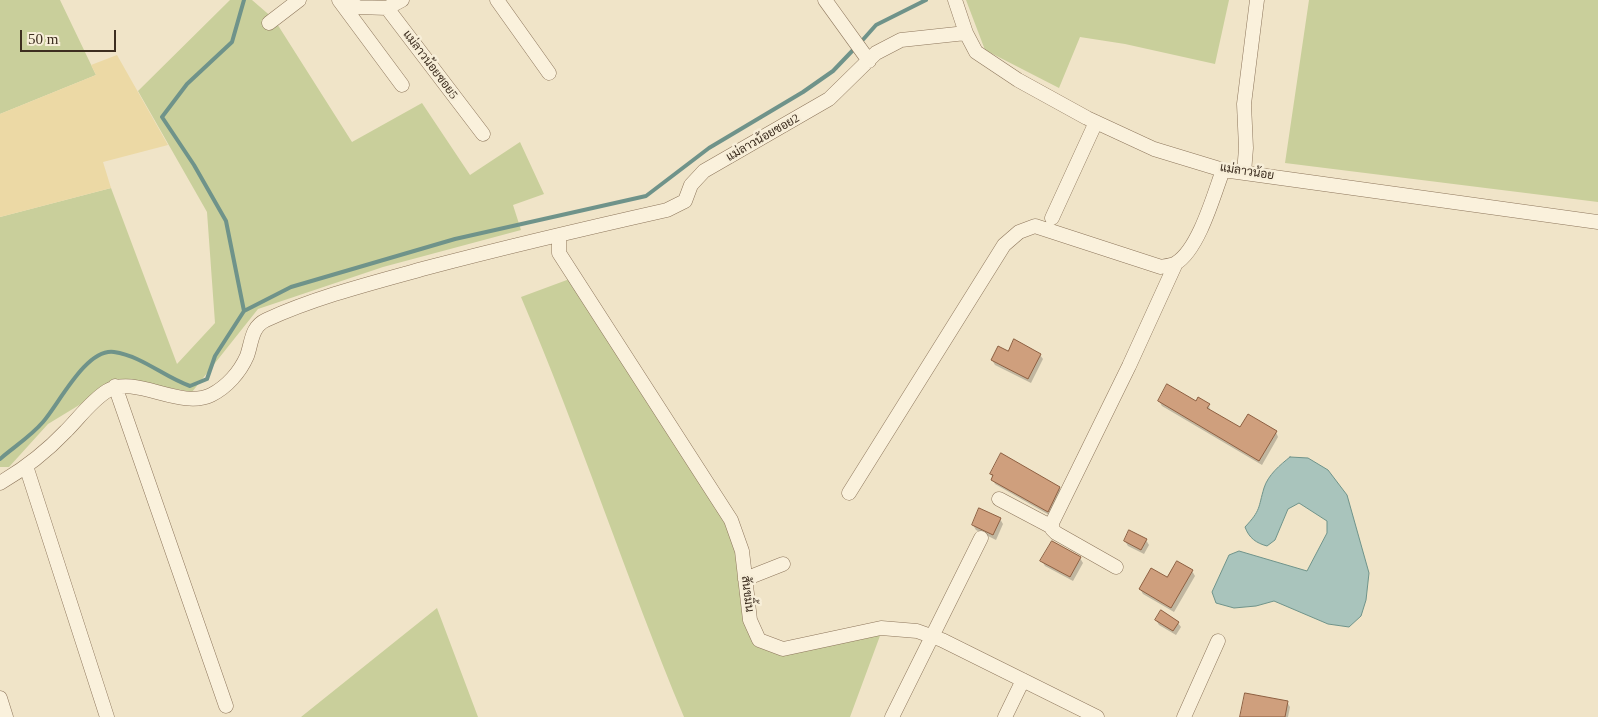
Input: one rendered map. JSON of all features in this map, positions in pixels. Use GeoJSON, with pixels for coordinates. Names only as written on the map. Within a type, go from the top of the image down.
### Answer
{"type":"FeatureCollection","features":[{"type":"Feature","properties":{"kind":"street"},"geometry":{"type":"LineString","coordinates":[[269,23],[299,0]]}},
{"type":"Feature","properties":{"kind":"street"},"geometry":{"type":"LineString","coordinates":[[340,0],[358,7],[387,8],[402,0]]}},
{"type":"Feature","properties":{"kind":"street"},"geometry":{"type":"LineString","coordinates":[[340,0],[402,85]]}},
{"type":"Feature","properties":{"kind":"street"},"geometry":{"type":"LineString","coordinates":[[497,0],[549,73]]}},
{"type":"Feature","properties":{"kind":"street"},"geometry":{"type":"LineString","coordinates":[[825,0],[869,62]]}},
{"type":"Feature","properties":{"kind":"street","name":"แม่ลาวน้อย"},"geometry":{"type":"LineString","coordinates":[[955,0],[966,33],[976,52],[1018,80],[1096,122],[1154,149],[1223,170],[1598,222]]}},
{"type":"Feature","properties":{"kind":"street"},"geometry":{"type":"LineString","coordinates":[[1244,172],[1246,148],[1244,104],[1258,0]]}},
{"type":"Feature","properties":{"kind":"street","name":"แม่ลาวน้อยซอย5"},"geometry":{"type":"LineString","coordinates":[[387,8],[483,134]]}},
{"type":"Feature","properties":{"kind":"street","name":"แม่ลาวน้อยซอย2"},"geometry":{"type":"LineString","coordinates":[[115,386],[129,386],[181,397],[210,396],[234,378],[246,357],[256,327],[263,321],[379,281],[481,254],[668,210],[685,201],[691,185],[704,171],[829,99],[876,54],[901,40],[966,33]]}},
{"type":"Feature","properties":{"kind":"street"},"geometry":{"type":"LineString","coordinates":[[1052,218],[1096,122]]}},
{"type":"Feature","properties":{"kind":"street"},"geometry":{"type":"LineString","coordinates":[[1052,527],[1176,263],[1187,252],[1203,227],[1223,170]]}},
{"type":"Feature","properties":{"kind":"street"},"geometry":{"type":"LineString","coordinates":[[849,493],[1004,245],[1019,232],[1035,226],[1162,267],[1176,263]]}},
{"type":"Feature","properties":{"kind":"street","name":"สันขมิ้น"},"geometry":{"type":"LineString","coordinates":[[559,236],[559,253],[731,520],[742,551],[750,620],[759,640],[783,649],[881,628],[917,631],[1097,717]]}},
{"type":"Feature","properties":{"kind":"street"},"geometry":{"type":"LineString","coordinates":[[0,483],[26,466],[66,432],[105,392],[115,386],[226,706]]}},
{"type":"Feature","properties":{"kind":"street"},"geometry":{"type":"LineString","coordinates":[[26,466],[106,717]]}},
{"type":"Feature","properties":{"kind":"street"},"geometry":{"type":"LineString","coordinates":[[999,499],[1052,527],[1056,534],[1116,567]]}},
{"type":"Feature","properties":{"kind":"street"},"geometry":{"type":"LineString","coordinates":[[892,717],[981,538]]}},
{"type":"Feature","properties":{"kind":"street"},"geometry":{"type":"LineString","coordinates":[[745,579],[782,564]]}},
{"type":"Feature","properties":{"kind":"street"},"geometry":{"type":"LineString","coordinates":[[1184,717],[1218,641]]}},
{"type":"Feature","properties":{"kind":"street"},"geometry":{"type":"LineString","coordinates":[[1005,717],[1023,680]]}},
{"type":"Feature","properties":{"kind":"street"},"geometry":{"type":"LineString","coordinates":[[0,698],[6,717]]}},
{"type":"Feature","properties":{"kind":"green space"},"geometry":{"type":"Polygon","coordinates":[[[0,0],[60,0],[96,75],[0,114],[0,0]]]}},
{"type":"Feature","properties":{"kind":"green space"},"geometry":{"type":"Polygon","coordinates":[[[230,0],[252,0],[274,19],[352,142],[422,103],[470,175],[520,142],[544,194],[513,205],[521,230],[383,267],[258,309],[192,392],[122,379],[48,424],[9,467],[0,467],[0,217],[111,188],[177,364],[215,323],[207,212],[138,91],[230,0]]]}},
{"type":"Feature","properties":{"kind":"green space"},"geometry":{"type":"Polygon","coordinates":[[[966,0],[1229,0],[1215,64],[1125,44],[1080,37],[1059,88],[985,50],[966,0]]]}},
{"type":"Feature","properties":{"kind":"green space"},"geometry":{"type":"Polygon","coordinates":[[[1309,0],[1598,0],[1598,202],[1285,163],[1309,0]]]}},
{"type":"Feature","properties":{"kind":"green space"},"geometry":{"type":"Polygon","coordinates":[[[575,277],[731,520],[759,640],[783,649],[884,625],[850,717],[684,717],[642,612],[543,349],[521,297],[575,277]]]}},
{"type":"Feature","properties":{"kind":"green space"},"geometry":{"type":"Polygon","coordinates":[[[437,608],[478,717],[301,717],[437,608]]]}},
{"type":"Feature","properties":{"kind":"sand"},"geometry":{"type":"Polygon","coordinates":[[[117,55],[168,145],[103,162],[111,188],[0,217],[0,114],[96,75],[91,65],[117,55]]]}},
{"type":"Feature","properties":{"kind":"water"},"geometry":{"type":"Polygon","coordinates":[[[1290,457],[1308,458],[1328,470],[1347,495],[1369,573],[1366,600],[1361,616],[1349,627],[1328,624],[1274,601],[1256,606],[1234,608],[1216,603],[1212,592],[1229,555],[1239,551],[1307,571],[1327,533],[1327,521],[1299,503],[1288,509],[1275,540],[1267,546],[1253,540],[1245,527],[1260,505],[1268,479],[1290,457]]]}},
{"type":"Feature","properties":{"kind":"building"},"geometry":{"type":"Polygon","coordinates":[[[1014,339],[1041,354],[1028,379],[991,360],[998,346],[1008,351],[1014,339]]]}},
{"type":"Feature","properties":{"kind":"building"},"geometry":{"type":"Polygon","coordinates":[[[1167,384],[1196,401],[1198,397],[1210,404],[1207,408],[1240,427],[1248,414],[1277,431],[1259,461],[1158,401],[1167,384]]]}},
{"type":"Feature","properties":{"kind":"building"},"geometry":{"type":"Polygon","coordinates":[[[1001,453],[1060,487],[1048,512],[991,480],[993,475],[990,474],[1001,453]]]}},
{"type":"Feature","properties":{"kind":"building"},"geometry":{"type":"Polygon","coordinates":[[[979,508],[1001,518],[993,535],[972,525],[979,508]]]}},
{"type":"Feature","properties":{"kind":"building"},"geometry":{"type":"Polygon","coordinates":[[[1129,530],[1147,539],[1141,550],[1124,541],[1129,530]]]}},
{"type":"Feature","properties":{"kind":"building"},"geometry":{"type":"Polygon","coordinates":[[[1052,541],[1081,557],[1070,577],[1040,561],[1052,541]]]}},
{"type":"Feature","properties":{"kind":"building"},"geometry":{"type":"Polygon","coordinates":[[[1177,561],[1193,570],[1171,608],[1139,589],[1151,568],[1167,577],[1177,561]]]}},
{"type":"Feature","properties":{"kind":"building"},"geometry":{"type":"Polygon","coordinates":[[[1161,610],[1179,622],[1173,631],[1155,620],[1161,610]]]}},
{"type":"Feature","properties":{"kind":"building"},"geometry":{"type":"Polygon","coordinates":[[[1245,693],[1288,701],[1285,717],[1240,717],[1245,693]]]}},
{"type":"Feature","properties":{"kind":"waterway"},"geometry":{"type":"LineString","coordinates":[[244,0],[232,42],[187,84],[162,117],[194,165],[226,221],[244,311]]}},
{"type":"Feature","properties":{"kind":"waterway"},"geometry":{"type":"LineString","coordinates":[[860,43],[876,25],[926,0]]}},
{"type":"Feature","properties":{"kind":"waterway"},"geometry":{"type":"LineString","coordinates":[[0,459],[38,427],[83,368],[93,359],[104,353],[124,354],[190,386],[207,379],[215,356],[244,311],[291,287],[455,239],[646,196],[709,148],[803,92],[833,71],[855,48]]}}]}
